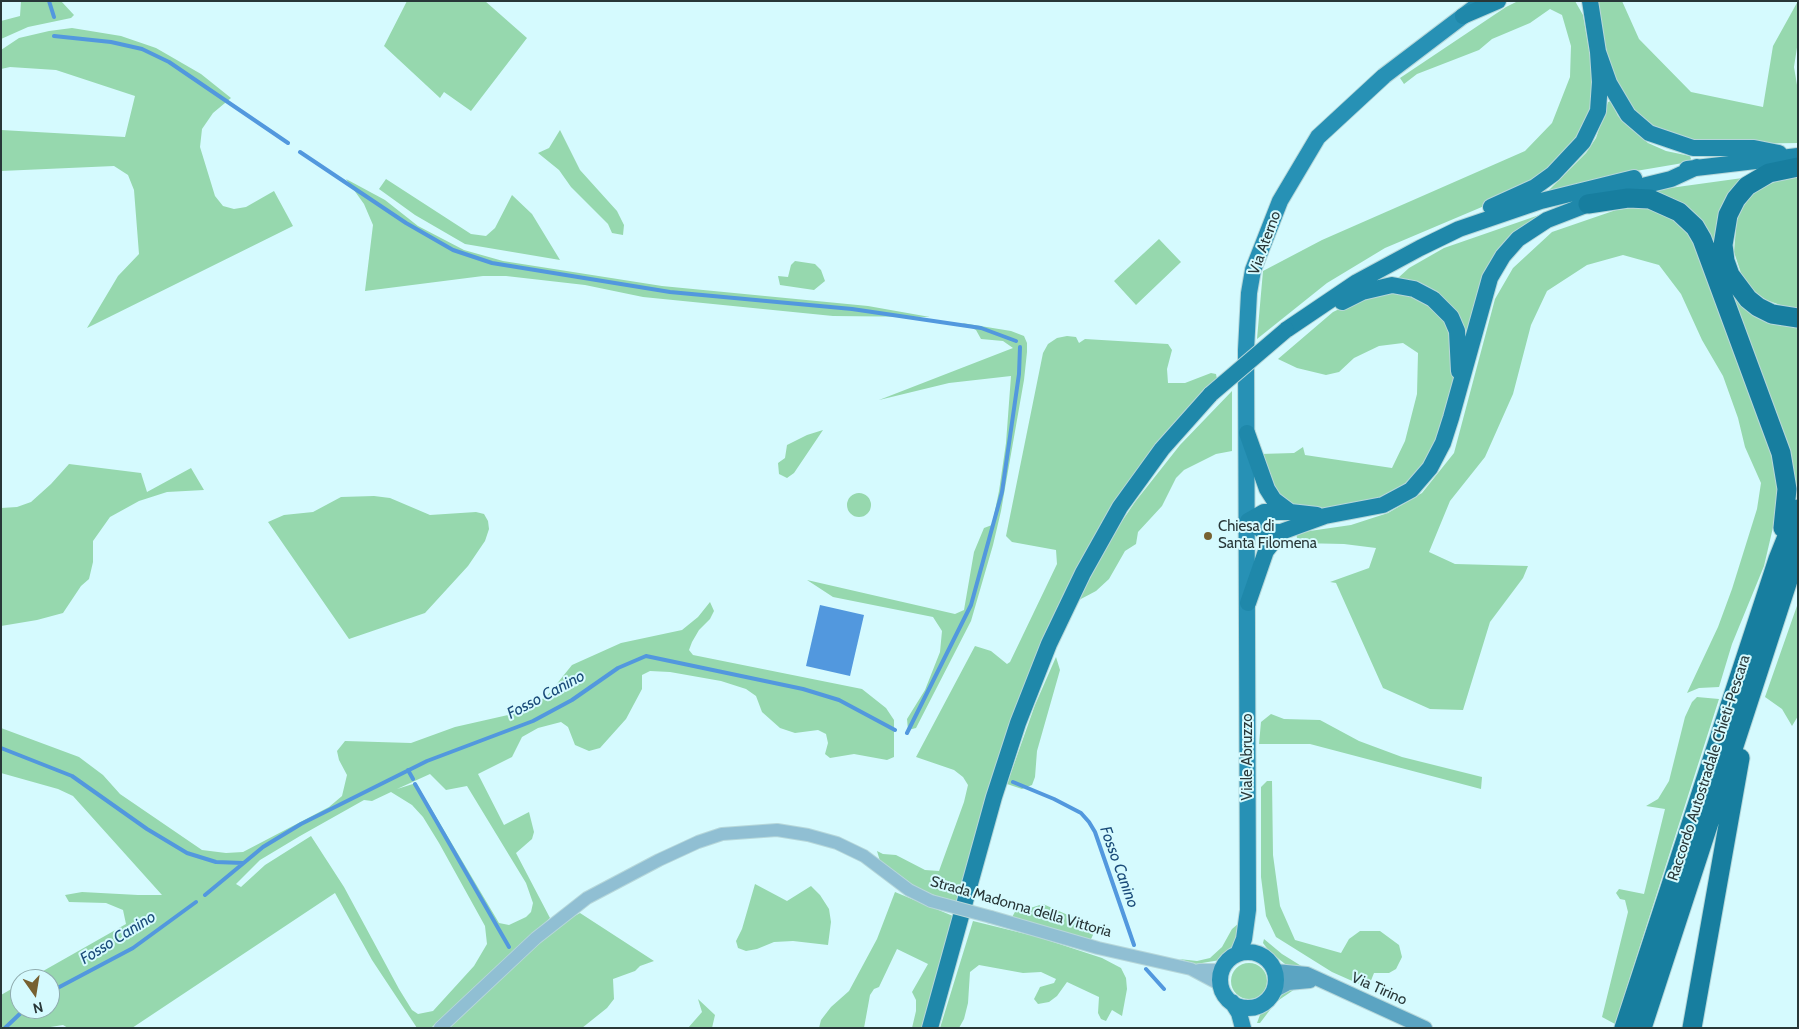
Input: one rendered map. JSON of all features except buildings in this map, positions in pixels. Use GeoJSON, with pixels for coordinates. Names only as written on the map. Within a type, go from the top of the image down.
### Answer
{"type":"FeatureCollection","features":[{"type":"Feature","properties":{"kind":"highway"},"geometry":{"type":"LineString","coordinates":[[1463,16],[1498,1]]}},
{"type":"Feature","properties":{"kind":"highway"},"geometry":{"type":"LineString","coordinates":[[1384,266],[1402,244],[1535,187],[1563,165],[1583,142],[1598,111],[1600,82],[1598,52],[1590,8],[1581,1]]}},
{"type":"Feature","properties":{"kind":"highway"},"geometry":{"type":"LineString","coordinates":[[1598,52],[1620,102],[1628,115],[1649,134],[1693,148],[1754,148],[1796,160]]}},
{"type":"Feature","properties":{"kind":"highway"},"geometry":{"type":"LineString","coordinates":[[930,1028],[994,797],[1018,723],[1049,644],[1083,573],[1120,507],[1162,449],[1211,394],[1286,330],[1303,318],[1384,266],[1439,238],[1504,213],[1611,182],[1697,167],[1796,160]]}},
{"type":"Feature","properties":{"kind":"highway"},"geometry":{"type":"LineString","coordinates":[[1796,160],[1747,186],[1736,199],[1728,215],[1723,245],[1725,262],[1730,275],[1748,299],[1772,314],[1798,318]]}},
{"type":"Feature","properties":{"kind":"highway"},"geometry":{"type":"LineString","coordinates":[[1325,516],[1290,512],[1264,512],[1248,521],[1265,532],[1281,532],[1325,516],[1383,505],[1411,490],[1430,468],[1443,443],[1490,278],[1503,256],[1518,239],[1547,220],[1622,191],[1671,179],[1697,167]]}},
{"type":"Feature","properties":{"kind":"highway"},"geometry":{"type":"LineString","coordinates":[[1588,204],[1628,198],[1650,199],[1679,212],[1695,227],[1702,240],[1781,453],[1787,489],[1789,559]]}},
{"type":"Feature","properties":{"kind":"highway"},"geometry":{"type":"LineString","coordinates":[[1303,318],[1378,287],[1403,286],[1425,294],[1441,305],[1451,317],[1457,331],[1460,362],[1458,393]]}},
{"type":"Feature","properties":{"kind":"highway"},"geometry":{"type":"LineString","coordinates":[[1247,433],[1267,489],[1274,500],[1290,512]]}},
{"type":"Feature","properties":{"kind":"highway","name":"Raccordo Autostradale Chieti-Pescara"},"geometry":{"type":"LineString","coordinates":[[1642,1028],[1760,665],[1789,559],[1798,509]]}},
{"type":"Feature","properties":{"kind":"highway"},"geometry":{"type":"LineString","coordinates":[[1248,603],[1266,551],[1281,532]]}},
{"type":"Feature","properties":{"kind":"highway","name":"Raccordo Autostradale Chieti-Pescara"},"geometry":{"type":"LineString","coordinates":[[1624,1028],[1789,559],[1798,541]]}},
{"type":"Feature","properties":{"kind":"highway"},"geometry":{"type":"LineString","coordinates":[[1692,1028],[1735,783],[1760,665]]}},
{"type":"Feature","properties":{"kind":"main road","name":"Via Aterno"},"geometry":{"type":"LineString","coordinates":[[1248,603],[1247,433],[1249,293],[1253,270],[1280,201],[1318,137],[1384,76],[1483,1]]}},
{"type":"Feature","properties":{"kind":"main road","name":"Viale Abruzzo"},"geometry":{"type":"LineString","coordinates":[[1238,954],[1244,940],[1248,910],[1248,603]]}},
{"type":"Feature","properties":{"kind":"main road","name":"Viale Abruzzo"},"geometry":{"type":"LineString","coordinates":[[1248,910],[1254,939],[1261,954]]}},
{"type":"Feature","properties":{"kind":"main road"},"geometry":{"type":"LineString","coordinates":[[1243,1028],[1239,1013],[1222,978],[1228,960],[1246,952],[1261,954],[1272,964],[1275,971],[1275,990],[1259,1006],[1251,1028]]}},
{"type":"Feature","properties":{"kind":"main road","name":"Via Tirino"},"geometry":{"type":"LineString","coordinates":[[1275,971],[1303,973],[1425,1028]]}},
{"type":"Feature","properties":{"kind":"main road","name":"Via Tirino"},"geometry":{"type":"LineString","coordinates":[[1275,990],[1296,981],[1320,981]]}},
{"type":"Feature","properties":{"kind":"main road"},"geometry":{"type":"LineString","coordinates":[[1232,1002],[1240,1007],[1259,1006]]}},
{"type":"Feature","properties":{"kind":"street","name":"Strada Madonna della Vittoria"},"geometry":{"type":"LineString","coordinates":[[440,1028],[536,938],[587,898],[698,842],[722,834],[777,830],[808,834],[837,843],[864,856],[909,890],[931,901],[1098,948],[1192,969],[1222,978]]}},
{"type":"Feature","properties":{"kind":"green space"},"geometry":{"type":"Polygon","coordinates":[[[21,1],[61,1],[74,15],[71,18],[28,27],[1,39],[1,21],[20,16],[21,1]]]}},
{"type":"Feature","properties":{"kind":"green space"},"geometry":{"type":"Polygon","coordinates":[[[407,1],[485,1],[527,38],[471,111],[444,92],[440,98],[384,46],[407,1]]]}},
{"type":"Feature","properties":{"kind":"green space"},"geometry":{"type":"Polygon","coordinates":[[[1518,1],[1575,1],[1583,15],[1595,84],[1594,105],[1586,129],[1538,178],[1496,201],[1385,248],[1327,283],[1257,339],[1263,271],[1322,240],[1525,151],[1552,123],[1570,77],[1571,46],[1562,15],[1550,9],[1530,23],[1492,39],[1479,50],[1417,74],[1404,84],[1400,78],[1506,7],[1518,1]]]}},
{"type":"Feature","properties":{"kind":"green space"},"geometry":{"type":"Polygon","coordinates":[[[1596,1],[1622,1],[1639,39],[1691,92],[1763,107],[1773,46],[1798,1],[1798,41],[1794,67],[1798,91],[1798,143],[1729,144],[1684,141],[1653,129],[1623,99],[1611,71],[1596,1]]]}},
{"type":"Feature","properties":{"kind":"green space"},"geometry":{"type":"Polygon","coordinates":[[[72,28],[121,36],[156,48],[201,74],[231,98],[213,113],[202,129],[200,147],[215,196],[223,206],[234,209],[246,207],[274,191],[293,226],[87,328],[118,276],[139,254],[134,190],[128,175],[114,166],[1,171],[1,130],[125,137],[135,96],[56,70],[10,67],[1,69],[1,50],[19,38],[72,28]]]}},
{"type":"Feature","properties":{"kind":"green space"},"geometry":{"type":"Polygon","coordinates":[[[1611,101],[1618,116],[1648,143],[1666,151],[1690,156],[1689,162],[1630,172],[1567,186],[1546,193],[1586,153],[1596,138],[1608,102],[1611,101]]]}},
{"type":"Feature","properties":{"kind":"green space"},"geometry":{"type":"Polygon","coordinates":[[[560,130],[580,170],[617,211],[624,225],[623,235],[612,233],[608,224],[571,187],[559,170],[538,153],[549,148],[560,130]]]}},
{"type":"Feature","properties":{"kind":"green space"},"geometry":{"type":"Polygon","coordinates":[[[1757,176],[1717,258],[1704,237],[1641,192],[1757,176]]]}},
{"type":"Feature","properties":{"kind":"green space"},"geometry":{"type":"Polygon","coordinates":[[[1798,176],[1798,310],[1795,310],[1766,300],[1753,290],[1741,273],[1734,252],[1737,216],[1753,192],[1779,180],[1798,176]]]}},
{"type":"Feature","properties":{"kind":"green space"},"geometry":{"type":"Polygon","coordinates":[[[346,179],[385,200],[418,226],[464,250],[503,261],[662,286],[868,306],[930,317],[833,316],[643,297],[585,285],[506,276],[483,276],[365,291],[373,225],[364,204],[346,179]]]}},
{"type":"Feature","properties":{"kind":"green space"},"geometry":{"type":"Polygon","coordinates":[[[386,179],[471,234],[486,236],[495,228],[512,195],[532,214],[560,260],[465,244],[415,215],[379,189],[386,179]]]}},
{"type":"Feature","properties":{"kind":"green space"},"geometry":{"type":"Polygon","coordinates":[[[1653,205],[1673,217],[1691,233],[1777,461],[1781,493],[1764,566],[1732,644],[1719,687],[1699,688],[1687,693],[1718,627],[1732,589],[1757,509],[1761,483],[1745,447],[1738,418],[1723,376],[1702,340],[1681,294],[1659,265],[1623,255],[1587,265],[1547,291],[1531,325],[1513,394],[1485,457],[1450,501],[1429,552],[1455,564],[1528,566],[1523,578],[1490,622],[1463,710],[1430,709],[1383,688],[1336,583],[1330,582],[1369,568],[1376,548],[1344,544],[1298,543],[1296,533],[1351,525],[1388,513],[1422,493],[1454,453],[1495,299],[1513,268],[1552,232],[1616,210],[1653,205]]]}},
{"type":"Feature","properties":{"kind":"green space"},"geometry":{"type":"Polygon","coordinates":[[[1545,213],[1518,235],[1467,340],[1439,294],[1427,286],[1398,278],[1409,268],[1444,248],[1545,213]]]}},
{"type":"Feature","properties":{"kind":"green space"},"geometry":{"type":"Polygon","coordinates":[[[1159,239],[1181,262],[1136,305],[1114,281],[1159,239]]]}},
{"type":"Feature","properties":{"kind":"green space"},"geometry":{"type":"Polygon","coordinates":[[[795,261],[815,264],[821,270],[825,281],[814,290],[780,285],[778,276],[788,277],[791,265],[795,261]]]}},
{"type":"Feature","properties":{"kind":"green space"},"geometry":{"type":"Polygon","coordinates":[[[1729,291],[1749,311],[1771,324],[1798,328],[1798,494],[1794,503],[1729,291]]]}},
{"type":"Feature","properties":{"kind":"green space"},"geometry":{"type":"Polygon","coordinates":[[[1387,292],[1407,293],[1424,300],[1444,318],[1456,351],[1453,382],[1442,422],[1428,458],[1408,482],[1385,497],[1356,505],[1303,511],[1279,498],[1260,454],[1294,453],[1303,447],[1305,455],[1392,468],[1405,441],[1417,394],[1418,353],[1403,343],[1379,346],[1354,358],[1339,372],[1326,375],[1297,368],[1278,359],[1333,312],[1364,297],[1387,292]]]}},
{"type":"Feature","properties":{"kind":"green space"},"geometry":{"type":"Polygon","coordinates":[[[962,323],[1011,331],[1024,336],[1027,343],[1027,352],[1024,380],[1001,511],[971,621],[916,728],[908,730],[907,719],[925,690],[940,652],[942,631],[933,617],[833,597],[807,580],[955,614],[964,610],[974,552],[984,528],[992,525],[999,491],[1006,443],[1011,376],[949,383],[879,400],[1013,348],[1003,341],[981,339],[976,330],[962,323]]]}},
{"type":"Feature","properties":{"kind":"green space"},"geometry":{"type":"Polygon","coordinates":[[[1076,337],[1079,343],[1085,339],[1168,344],[1172,350],[1167,369],[1168,383],[1185,383],[1211,373],[1216,374],[1217,379],[1122,495],[992,781],[956,903],[924,893],[880,861],[877,851],[883,854],[896,855],[925,870],[939,871],[964,802],[968,785],[963,777],[954,770],[916,757],[975,646],[991,651],[1007,664],[1010,662],[1057,564],[1056,550],[1012,542],[1006,536],[1043,353],[1048,344],[1057,338],[1076,337]]]}},
{"type":"Feature","properties":{"kind":"green space"},"geometry":{"type":"Polygon","coordinates":[[[1232,391],[1232,451],[1216,454],[1184,470],[1176,478],[1162,506],[1138,532],[1136,544],[1125,551],[1109,579],[1096,591],[1079,600],[1110,539],[1135,502],[1180,445],[1232,391]]]}},
{"type":"Feature","properties":{"kind":"green space"},"geometry":{"type":"Polygon","coordinates":[[[823,430],[794,473],[787,478],[779,474],[778,463],[785,458],[787,445],[807,435],[823,430]]]}},
{"type":"Feature","properties":{"kind":"green space"},"geometry":{"type":"Polygon","coordinates":[[[69,464],[141,473],[147,492],[191,468],[204,490],[167,492],[139,501],[110,517],[93,541],[93,562],[89,579],[81,586],[63,613],[37,620],[1,626],[1,508],[17,507],[31,502],[69,464]]]}},
{"type":"Feature","properties":{"kind":"green space"},"geometry":{"type":"Polygon","coordinates":[[[859,493],[867,497],[871,505],[867,513],[859,517],[851,513],[847,505],[851,497],[859,493]]]}},
{"type":"Feature","properties":{"kind":"green space"},"geometry":{"type":"Polygon","coordinates":[[[374,496],[390,498],[430,515],[476,512],[484,514],[488,521],[489,529],[485,541],[468,566],[425,613],[349,639],[268,522],[284,515],[313,512],[341,497],[374,496]]]}},
{"type":"Feature","properties":{"kind":"green space"},"geometry":{"type":"Polygon","coordinates":[[[710,602],[714,611],[692,642],[689,650],[693,655],[862,689],[886,708],[894,720],[894,757],[887,760],[854,754],[830,758],[825,754],[828,743],[826,734],[818,730],[795,733],[780,728],[762,712],[756,696],[746,689],[721,681],[670,672],[650,671],[642,675],[642,689],[626,719],[600,748],[589,751],[575,745],[568,727],[561,722],[538,728],[522,737],[512,757],[478,774],[504,825],[529,812],[534,832],[532,839],[516,853],[550,918],[431,1028],[417,1028],[372,960],[335,893],[132,1028],[68,1028],[63,1025],[44,1028],[1,1028],[1,995],[10,990],[10,1019],[60,1019],[60,969],[47,969],[126,924],[123,910],[106,903],[69,902],[65,895],[82,892],[162,895],[73,796],[58,789],[1,773],[1,728],[79,757],[103,775],[120,794],[202,850],[226,853],[243,852],[329,807],[342,796],[347,775],[339,760],[337,751],[345,741],[411,743],[455,727],[508,715],[529,707],[547,696],[572,665],[621,643],[682,630],[698,617],[710,602]],[[430,774],[397,789],[416,783],[499,923],[509,925],[526,917],[531,912],[533,903],[526,883],[467,786],[446,790],[430,774]],[[391,792],[372,801],[364,800],[260,860],[236,884],[241,887],[265,865],[311,836],[344,887],[399,989],[412,1010],[418,1014],[433,1011],[474,966],[487,944],[485,926],[439,843],[423,817],[412,805],[391,792]]]}},
{"type":"Feature","properties":{"kind":"green space"},"geometry":{"type":"Polygon","coordinates":[[[1798,603],[1798,716],[1792,726],[1782,709],[1765,697],[1798,603]]]}},
{"type":"Feature","properties":{"kind":"green space"},"geometry":{"type":"Polygon","coordinates":[[[1056,657],[1060,670],[1037,751],[1035,777],[1032,785],[1022,789],[1007,784],[1035,705],[1056,657]]]}},
{"type":"Feature","properties":{"kind":"green space"},"geometry":{"type":"Polygon","coordinates":[[[1697,697],[1719,699],[1615,1024],[1602,1017],[1628,912],[1625,900],[1620,899],[1616,893],[1619,889],[1644,894],[1665,809],[1646,806],[1658,799],[1669,781],[1685,717],[1692,702],[1697,697]]]}},
{"type":"Feature","properties":{"kind":"green space"},"geometry":{"type":"Polygon","coordinates":[[[1271,714],[1284,719],[1320,720],[1359,741],[1402,757],[1482,777],[1481,789],[1310,744],[1259,744],[1261,722],[1271,714]]]}},
{"type":"Feature","properties":{"kind":"green space"},"geometry":{"type":"Polygon","coordinates":[[[1267,781],[1272,781],[1273,855],[1280,906],[1295,940],[1341,953],[1349,939],[1360,931],[1380,931],[1399,945],[1402,957],[1396,969],[1389,973],[1374,973],[1368,988],[1332,972],[1276,937],[1266,916],[1261,877],[1261,787],[1267,781]]]}},
{"type":"Feature","properties":{"kind":"green space"},"geometry":{"type":"Polygon","coordinates":[[[755,884],[787,901],[811,886],[820,895],[829,909],[831,922],[828,945],[793,941],[774,942],[746,951],[738,948],[736,941],[742,929],[755,884]]]}},
{"type":"Feature","properties":{"kind":"green space"},"geometry":{"type":"Polygon","coordinates":[[[895,892],[953,916],[923,1028],[912,1028],[916,1011],[916,1000],[912,992],[928,964],[897,949],[879,987],[874,989],[870,995],[864,1028],[819,1028],[821,1020],[831,1007],[849,991],[877,939],[895,892]]]}},
{"type":"Feature","properties":{"kind":"green space"},"geometry":{"type":"Polygon","coordinates":[[[1043,904],[1086,923],[1093,935],[1090,941],[1011,919],[1016,910],[1024,910],[1043,904]]]}},
{"type":"Feature","properties":{"kind":"green space"},"geometry":{"type":"Polygon","coordinates":[[[580,913],[654,961],[640,966],[635,971],[613,979],[614,999],[607,1008],[582,1028],[449,1028],[507,971],[567,920],[580,913]]]}},
{"type":"Feature","properties":{"kind":"green space"},"geometry":{"type":"Polygon","coordinates":[[[973,921],[1038,937],[1102,958],[1121,968],[1126,978],[1127,989],[1122,1016],[1112,1010],[1106,1021],[1101,1019],[1098,1013],[1099,997],[1067,982],[1057,996],[1049,1002],[1038,1004],[1034,999],[1040,987],[1054,983],[1056,979],[1041,972],[1023,973],[979,965],[970,972],[968,1003],[964,1019],[959,1028],[940,1028],[973,921]]]}},
{"type":"Feature","properties":{"kind":"green space"},"geometry":{"type":"Polygon","coordinates":[[[1239,923],[1235,945],[1220,960],[1196,964],[1179,959],[1197,961],[1210,958],[1222,947],[1232,929],[1239,923]]]}},
{"type":"Feature","properties":{"kind":"green space"},"geometry":{"type":"Polygon","coordinates":[[[1264,939],[1282,954],[1303,967],[1285,964],[1269,951],[1263,943],[1264,939]]]}},
{"type":"Feature","properties":{"kind":"green space"},"geometry":{"type":"Polygon","coordinates":[[[1249,963],[1256,964],[1262,968],[1266,974],[1266,988],[1262,994],[1256,998],[1249,999],[1242,998],[1236,994],[1232,988],[1231,981],[1232,974],[1236,968],[1242,964],[1249,963]]]}},
{"type":"Feature","properties":{"kind":"green space"},"geometry":{"type":"Polygon","coordinates":[[[1288,988],[1295,989],[1276,1002],[1260,1023],[1257,1023],[1261,1012],[1273,1004],[1280,991],[1288,988]]]}},
{"type":"Feature","properties":{"kind":"green space"},"geometry":{"type":"Polygon","coordinates":[[[698,999],[715,1015],[712,1028],[688,1028],[702,1012],[698,999]]]}},
{"type":"Feature","properties":{"kind":"water"},"geometry":{"type":"Polygon","coordinates":[[[820,605],[864,615],[850,676],[806,666],[820,605]]]}},
{"type":"Feature","properties":{"kind":"waterway"},"geometry":{"type":"LineString","coordinates":[[49,1],[54,17]]}},
{"type":"Feature","properties":{"kind":"waterway"},"geometry":{"type":"LineString","coordinates":[[54,36],[111,42],[142,49],[169,62],[288,143]]}},
{"type":"Feature","properties":{"kind":"waterway"},"geometry":{"type":"LineString","coordinates":[[300,152],[406,223],[453,250],[492,263],[670,292],[852,309],[981,328],[1016,341]]}},
{"type":"Feature","properties":{"kind":"waterway"},"geometry":{"type":"LineString","coordinates":[[907,733],[971,605],[1002,492],[1019,374],[1020,347]]}},
{"type":"Feature","properties":{"kind":"waterway","name":"Fosso Canino"},"geometry":{"type":"LineString","coordinates":[[205,895],[263,847],[301,824],[427,761],[533,721],[572,700],[618,668],[646,656],[803,689],[839,700],[895,730]]}},
{"type":"Feature","properties":{"kind":"waterway"},"geometry":{"type":"LineString","coordinates":[[1,748],[72,776],[147,829],[187,853],[216,862],[243,863]]}},
{"type":"Feature","properties":{"kind":"waterway"},"geometry":{"type":"LineString","coordinates":[[408,770],[413,779]]}},
{"type":"Feature","properties":{"kind":"waterway","name":"Fosso Canino"},"geometry":{"type":"LineString","coordinates":[[1013,782],[1054,799],[1081,813],[1089,822],[1095,832],[1134,945]]}},
{"type":"Feature","properties":{"kind":"waterway"},"geometry":{"type":"LineString","coordinates":[[415,784],[509,947]]}},
{"type":"Feature","properties":{"kind":"waterway","name":"Fosso Canino"},"geometry":{"type":"LineString","coordinates":[[60,987],[133,948],[196,902]]}},
{"type":"Feature","properties":{"kind":"waterway","name":"Fosso Canino"},"geometry":{"type":"LineString","coordinates":[[1146,969],[1164,989]]}},
{"type":"Feature","properties":{"kind":"waterway","name":"Fosso Canino"},"geometry":{"type":"LineString","coordinates":[[5,1028],[14,1019]]}},
{"type":"Feature","properties":{"kind":"place","name":"Chiesa di Santa Filomena"},"geometry":{"type":"Point","coordinates":[1208,536]}}]}
